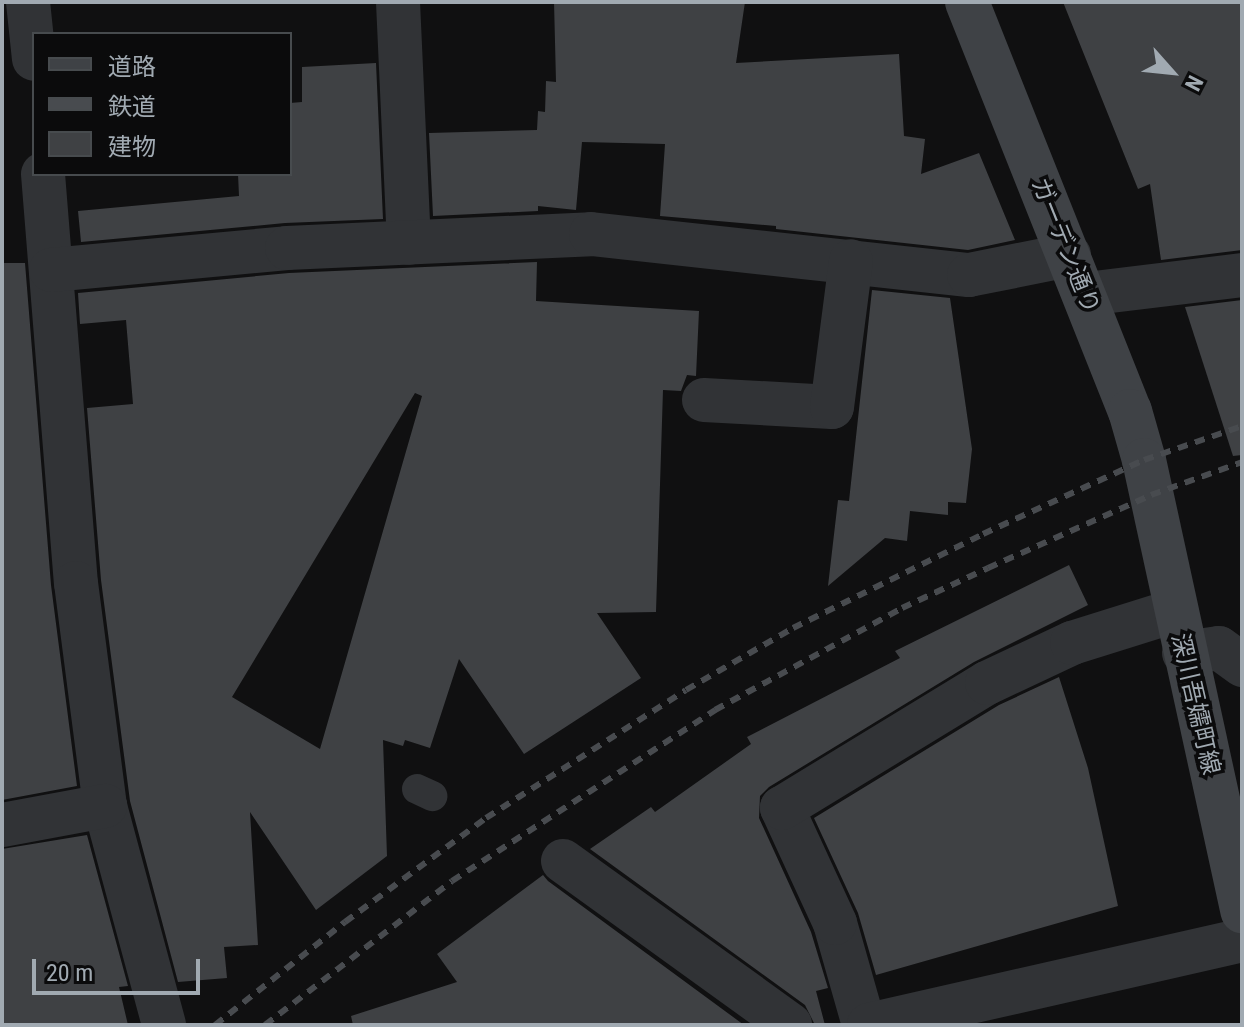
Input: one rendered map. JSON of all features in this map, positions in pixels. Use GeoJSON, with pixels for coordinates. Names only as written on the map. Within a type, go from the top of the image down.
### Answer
{"type":"FeatureCollection","features":[{"type":"Feature","properties":{"kind":"main road","name":"ガーデン通り"},"geometry":{"type":"LineString","coordinates":[[967,2],[1130,411],[1151,495]]}},
{"type":"Feature","properties":{"kind":"main road","name":"深川吾嬬町線"},"geometry":{"type":"LineString","coordinates":[[1151,495],[1242,911]]}},
{"type":"Feature","properties":{"kind":"street"},"geometry":{"type":"LineString","coordinates":[[28,2],[32,40]]}},
{"type":"Feature","properties":{"kind":"street"},"geometry":{"type":"LineString","coordinates":[[398,2],[409,243]]}},
{"type":"Feature","properties":{"kind":"street"},"geometry":{"type":"LineString","coordinates":[[43,176],[76,583],[105,806],[164,1025]]}},
{"type":"Feature","properties":{"kind":"street"},"geometry":{"type":"LineString","coordinates":[[51,270],[287,248],[591,234],[969,275],[1242,275]]}},
{"type":"Feature","properties":{"kind":"street"},"geometry":{"type":"LineString","coordinates":[[704,400],[832,407],[851,261]]}},
{"type":"Feature","properties":{"kind":"street"},"geometry":{"type":"LineString","coordinates":[[1174,611],[1072,643],[987,683],[782,808],[835,923],[867,1025],[1242,940]]}},
{"type":"Feature","properties":{"kind":"street"},"geometry":{"type":"LineString","coordinates":[[1184,653],[1219,648],[1242,665]]}},
{"type":"Feature","properties":{"kind":"street"},"geometry":{"type":"LineString","coordinates":[[2,825],[105,806]]}},
{"type":"Feature","properties":{"kind":"street"},"geometry":{"type":"LineString","coordinates":[[563,861],[790,1025]]}},
{"type":"Feature","properties":{"kind":"building"},"geometry":{"type":"Polygon","coordinates":[[[554,2],[745,2],[736,63],[899,54],[904,136],[925,139],[921,174],[979,153],[1015,240],[968,250],[776,229],[776,226],[660,216],[665,144],[582,142],[576,210],[538,206],[538,211],[433,216],[429,133],[537,130],[538,111],[545,112],[546,81],[556,82],[554,2]]]}},
{"type":"Feature","properties":{"kind":"building"},"geometry":{"type":"Polygon","coordinates":[[[1063,2],[1242,2],[1242,250],[1161,260],[1150,184],[1138,189],[1063,2]]]}},
{"type":"Feature","properties":{"kind":"building"},"geometry":{"type":"Polygon","coordinates":[[[376,63],[383,219],[285,223],[81,242],[78,211],[239,196],[238,176],[292,176],[292,103],[302,102],[302,67],[376,63]]]}},
{"type":"Feature","properties":{"kind":"building"},"geometry":{"type":"Polygon","coordinates":[[[537,262],[536,301],[699,311],[696,376],[687,375],[681,391],[663,390],[656,612],[597,613],[641,678],[524,754],[459,659],[430,748],[405,740],[403,746],[383,740],[387,856],[316,910],[250,812],[258,945],[224,947],[227,978],[178,982],[130,801],[101,580],[87,408],[133,404],[126,320],[80,324],[78,293],[289,273],[537,262]],[[415,393],[232,697],[320,749],[422,396],[415,393]]]}},
{"type":"Feature","properties":{"kind":"building"},"geometry":{"type":"Polygon","coordinates":[[[2,263],[25,263],[51,585],[77,786],[2,800],[2,263]]]}},
{"type":"Feature","properties":{"kind":"building"},"geometry":{"type":"Polygon","coordinates":[[[872,290],[950,298],[972,449],[966,503],[948,502],[948,515],[910,511],[907,541],[885,538],[828,586],[838,500],[849,501],[872,290]]]}},
{"type":"Feature","properties":{"kind":"building"},"geometry":{"type":"Polygon","coordinates":[[[1242,300],[1242,455],[1233,456],[1185,307],[1242,300]]]}},
{"type":"Feature","properties":{"kind":"building"},"geometry":{"type":"Polygon","coordinates":[[[1069,565],[1088,605],[974,662],[769,787],[760,796],[759,818],[811,932],[828,988],[816,991],[825,1025],[815,1025],[805,1005],[590,849],[651,807],[655,812],[751,744],[747,737],[900,658],[895,651],[1069,565]]]}},
{"type":"Feature","properties":{"kind":"building"},"geometry":{"type":"Polygon","coordinates":[[[1059,677],[1088,768],[1118,906],[876,975],[858,913],[814,818],[999,705],[1059,677]]]}},
{"type":"Feature","properties":{"kind":"building"},"geometry":{"type":"Polygon","coordinates":[[[87,835],[128,986],[119,987],[128,1025],[2,1025],[2,849],[87,835]]]}},
{"type":"Feature","properties":{"kind":"building"},"geometry":{"type":"Polygon","coordinates":[[[543,875],[744,1025],[353,1025],[351,1016],[457,982],[437,954],[543,875]]]}},
{"type":"Feature","properties":{"kind":"railway"},"geometry":{"type":"LineString","coordinates":[[215,1025],[345,922],[486,818],[686,690],[793,628],[983,534],[1144,460],[1242,426]]}},
{"type":"Feature","properties":{"kind":"railway"},"geometry":{"type":"LineString","coordinates":[[265,1025],[452,881],[715,710],[902,608],[1151,495],[1242,462]]}}]}
